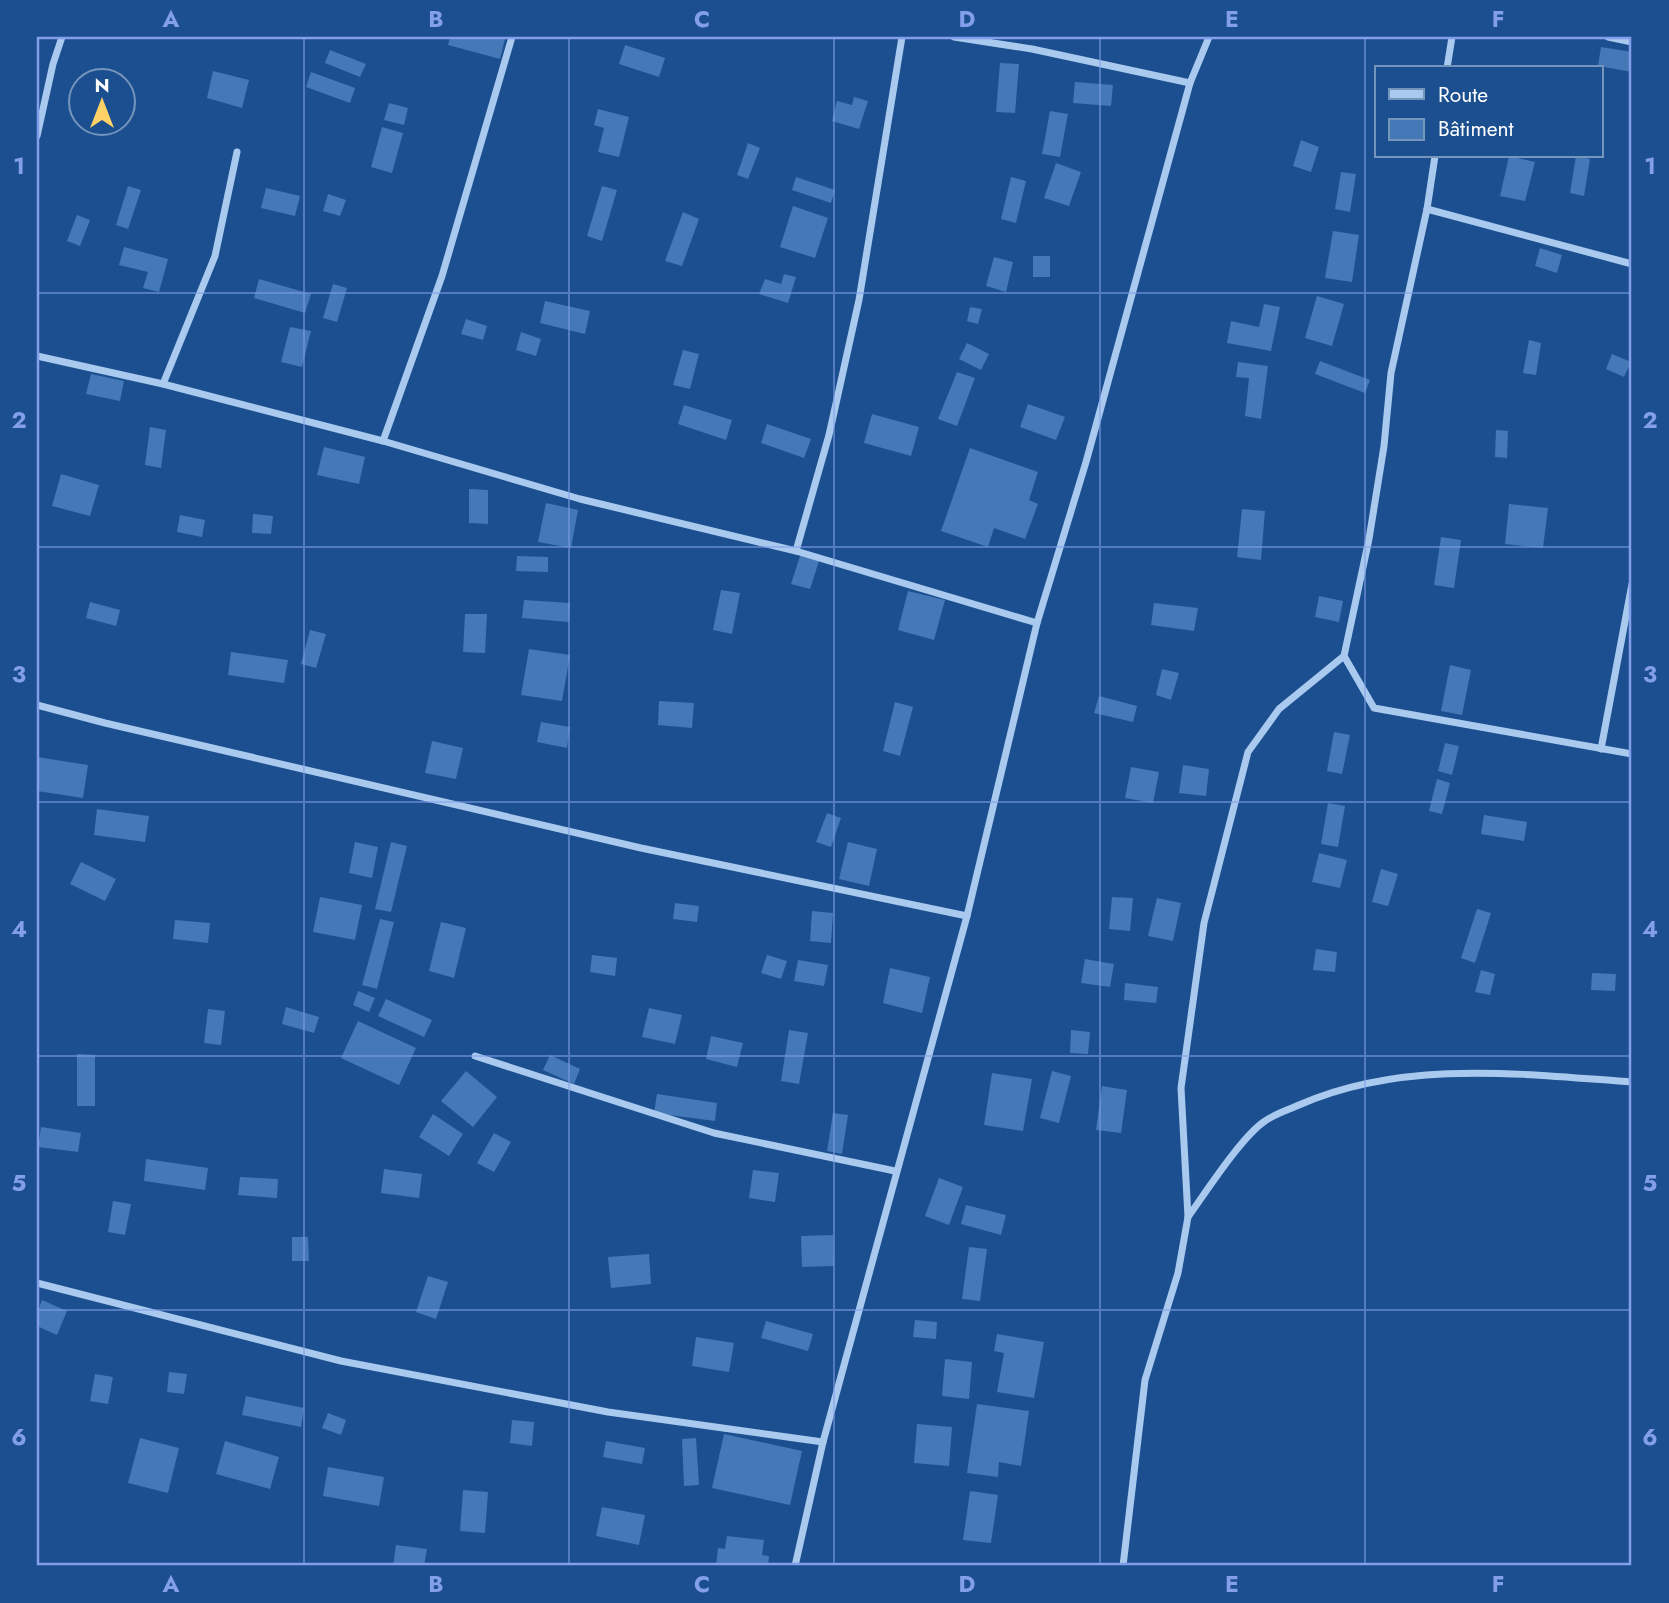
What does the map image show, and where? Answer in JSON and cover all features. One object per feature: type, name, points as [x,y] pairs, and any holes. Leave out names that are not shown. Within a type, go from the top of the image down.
[{"type":"street","points":[[37,136],[62,37]]},
{"type":"street","points":[[383,441],[442,276],[512,37]]},
{"type":"street","points":[[796,551],[829,435],[859,300],[902,37]]},
{"type":"street","points":[[954,37],[1032,49],[1190,83]]},
{"type":"street","points":[[795,1566],[823,1442],[895,1171],[967,916],[1037,623],[1086,462],[1190,83],[1209,37]]},
{"type":"street","points":[[1447,66],[1452,37]]},
{"type":"street","points":[[1608,37],[1628,39]]},
{"type":"street","points":[[163,384],[215,256],[237,152]]},
{"type":"street","points":[[1123,1566],[1145,1380],[1178,1273],[1188,1217],[1181,1088],[1204,923],[1248,752],[1279,709],[1344,656],[1373,512],[1391,373],[1427,209],[1435,158]]},
{"type":"street","points":[[1427,209],[1632,264]]},
{"type":"street","points":[[37,356],[163,384],[383,441],[580,499],[796,551],[1037,623]]},
{"type":"street","points":[[1601,749],[1632,585]]},
{"type":"street","points":[[1344,656],[1374,708],[1632,754]]},
{"type":"street","points":[[37,705],[118,727],[641,848],[967,916]]},
{"type":"street","points":[[475,1056],[714,1133],[895,1171]]},
{"type":"street","points":[[1188,1217],[1221,1170],[1264,1121],[1326,1093],[1408,1075],[1508,1073],[1632,1082]]},
{"type":"street","points":[[37,1283],[341,1361],[608,1412],[823,1442]]},
{"type":"building","points":[[450,37],[505,39],[500,59],[448,45]]},
{"type":"building","points":[[625,45],[665,58],[659,77],[619,64]]},
{"type":"building","points":[[1601,47],[1632,52],[1632,72],[1598,66]]},
{"type":"building","points":[[330,50],[366,64],[360,77],[325,63]]},
{"type":"building","points":[[1000,63],[1019,64],[1015,113],[996,112]]},
{"type":"building","points":[[213,71],[249,80],[242,108],[207,98]]},
{"type":"building","points":[[311,72],[355,88],[350,103],[306,87]]},
{"type":"building","points":[[1075,82],[1113,85],[1111,106],[1073,103]]},
{"type":"building","points":[[854,97],[868,101],[859,129],[832,121],[837,101],[852,105]]},
{"type":"building","points":[[389,103],[408,108],[404,125],[384,120]]},
{"type":"building","points":[[598,109],[629,117],[619,157],[598,152],[604,128],[594,125]]},
{"type":"building","points":[[1050,111],[1068,114],[1060,157],[1042,154]]},
{"type":"building","points":[[382,127],[403,133],[392,173],[371,167]]},
{"type":"building","points":[[1301,140],[1319,147],[1311,172],[1293,166]]},
{"type":"building","points":[[748,143],[760,148],[748,179],[737,175]]},
{"type":"building","points":[[1509,158],[1535,162],[1525,201],[1500,196]]},
{"type":"building","points":[[1576,158],[1590,159],[1584,196],[1570,193]]},
{"type":"building","points":[[1056,163],[1081,172],[1069,206],[1044,198]]},
{"type":"building","points":[[1341,172],[1356,174],[1350,212],[1335,209]]},
{"type":"building","points":[[796,177],[835,190],[831,203],[792,190]]},
{"type":"building","points":[[1011,177],[1026,181],[1016,223],[1001,219]]},
{"type":"building","points":[[128,186],[141,190],[128,229],[116,225]]},
{"type":"building","points":[[602,186],[617,190],[602,241],[587,236]]},
{"type":"building","points":[[266,188],[300,196],[295,216],[261,208]]},
{"type":"building","points":[[328,194],[346,200],[340,216],[323,211]]},
{"type":"building","points":[[793,206],[828,218],[815,258],[780,247]]},
{"type":"building","points":[[683,212],[699,219],[682,266],[665,261]]},
{"type":"building","points":[[77,215],[90,220],[80,246],[67,241]]},
{"type":"building","points":[[1333,231],[1359,235],[1352,282],[1325,278]]},
{"type":"building","points":[[124,247],[168,259],[159,292],[143,288],[148,272],[119,265]]},
{"type":"building","points":[[1540,248],[1562,255],[1557,273],[1535,266]]},
{"type":"building","points":[[1033,256],[1050,256],[1050,277],[1033,277]]},
{"type":"building","points":[[994,257],[1013,262],[1006,292],[986,286]]},
{"type":"building","points":[[784,274],[796,277],[788,303],[759,294],[765,279],[781,284]]},
{"type":"building","points":[[259,279],[311,294],[305,313],[254,298]]},
{"type":"building","points":[[333,284],[347,288],[337,322],[323,318]]},
{"type":"building","points":[[1317,296],[1344,304],[1332,346],[1305,338]]},
{"type":"building","points":[[545,301],[590,311],[585,334],[540,323]]},
{"type":"building","points":[[1264,304],[1280,307],[1271,351],[1227,343],[1231,321],[1259,327]]},
{"type":"building","points":[[970,307],[982,309],[978,324],[967,321]]},
{"type":"building","points":[[466,319],[487,326],[483,340],[461,334]]},
{"type":"building","points":[[290,327],[311,331],[302,367],[281,362]]},
{"type":"building","points":[[521,332],[541,339],[536,356],[516,350]]},
{"type":"building","points":[[1529,340],[1541,343],[1536,375],[1523,373]]},
{"type":"building","points":[[967,343],[989,354],[981,370],[959,359]]},
{"type":"building","points":[[683,350],[699,354],[690,389],[673,385]]},
{"type":"building","points":[[1612,354],[1631,362],[1624,377],[1606,369]]},
{"type":"building","points":[[1320,361],[1370,380],[1365,393],[1315,374]]},
{"type":"building","points":[[1238,362],[1268,366],[1261,419],[1245,416],[1249,378],[1236,377]]},
{"type":"building","points":[[957,372],[975,378],[957,426],[938,419]]},
{"type":"building","points":[[91,374],[124,381],[120,401],[86,394]]},
{"type":"building","points":[[1028,404],[1065,417],[1056,440],[1020,427]]},
{"type":"building","points":[[684,405],[732,420],[726,440],[678,424]]},
{"type":"building","points":[[872,414],[919,427],[911,456],[864,443]]},
{"type":"building","points":[[767,424],[811,439],[804,458],[761,443]]},
{"type":"building","points":[[150,427],[166,430],[161,468],[145,465]]},
{"type":"building","points":[[1496,430],[1508,431],[1507,458],[1495,457]]},
{"type":"building","points":[[324,447],[365,457],[359,484],[317,475]]},
{"type":"building","points":[[970,448],[1038,472],[1029,500],[1038,504],[1025,539],[994,528],[988,547],[941,531]]},
{"type":"building","points":[[61,474],[99,485],[90,516],[52,506]]},
{"type":"building","points":[[469,489],[488,490],[488,524],[469,523]]},
{"type":"building","points":[[546,503],[578,510],[571,548],[538,542]]},
{"type":"building","points":[[1509,504],[1548,508],[1543,548],[1505,544]]},
{"type":"building","points":[[1242,509],[1265,511],[1261,560],[1237,557]]},
{"type":"building","points":[[253,514],[273,516],[271,534],[252,533]]},
{"type":"building","points":[[180,515],[205,520],[202,537],[177,532]]},
{"type":"building","points":[[1441,537],[1461,540],[1454,588],[1434,585]]},
{"type":"building","points":[[801,553],[820,558],[810,589],[791,584]]},
{"type":"building","points":[[517,556],[548,557],[548,572],[516,571]]},
{"type":"building","points":[[721,590],[740,593],[732,634],[713,630]]},
{"type":"building","points":[[908,591],[945,600],[934,640],[898,630]]},
{"type":"building","points":[[1319,596],[1343,601],[1339,622],[1315,617]]},
{"type":"building","points":[[524,600],[570,603],[569,622],[522,618]]},
{"type":"building","points":[[90,602],[120,610],[116,626],[86,618]]},
{"type":"building","points":[[1154,603],[1198,608],[1194,631],[1151,625]]},
{"type":"building","points":[[465,614],[487,614],[485,653],[463,652]]},
{"type":"building","points":[[310,630],[326,634],[316,668],[301,664]]},
{"type":"building","points":[[529,649],[570,655],[562,701],[521,695]]},
{"type":"building","points":[[231,652],[288,660],[284,683],[228,675]]},
{"type":"building","points":[[1450,665],[1471,670],[1462,715],[1441,711]]},
{"type":"building","points":[[1162,669],[1179,673],[1171,700],[1156,695]]},
{"type":"building","points":[[1099,696],[1137,706],[1133,722],[1094,713]]},
{"type":"building","points":[[659,701],[694,703],[692,728],[658,725]]},
{"type":"building","points":[[895,702],[913,707],[900,756],[883,751]]},
{"type":"building","points":[[541,722],[570,727],[567,748],[537,742]]},
{"type":"building","points":[[1334,732],[1350,735],[1342,774],[1327,771]]},
{"type":"building","points":[[432,741],[463,748],[456,779],[425,773]]},
{"type":"building","points":[[1445,743],[1459,746],[1452,775],[1438,771]]},
{"type":"building","points":[[37,757],[88,765],[83,798],[37,791]]},
{"type":"building","points":[[1183,765],[1209,769],[1206,796],[1179,793]]},
{"type":"building","points":[[1131,767],[1159,772],[1153,803],[1125,798]]},
{"type":"building","points":[[1437,779],[1450,783],[1442,814],[1429,811]]},
{"type":"building","points":[[1328,803],[1345,806],[1338,847],[1321,844]]},
{"type":"building","points":[[97,809],[149,816],[145,842],[94,835]]},
{"type":"building","points":[[827,813],[841,818],[831,847],[816,842]]},
{"type":"building","points":[[1484,815],[1527,822],[1524,841],[1481,834]]},
{"type":"building","points":[[355,842],[378,847],[372,878],[349,873]]},
{"type":"building","points":[[391,842],[407,846],[391,912],[375,909]]},
{"type":"building","points":[[848,842],[877,849],[869,886],[839,879]]},
{"type":"building","points":[[1319,853],[1347,860],[1340,888],[1312,882]]},
{"type":"building","points":[[81,862],[116,879],[105,901],[70,884]]},
{"type":"building","points":[[1381,869],[1398,874],[1388,906],[1372,902]]},
{"type":"building","points":[[320,897],[362,905],[355,940],[313,932]]},
{"type":"building","points":[[1112,897],[1133,898],[1130,931],[1109,929]]},
{"type":"building","points":[[1157,898],[1181,903],[1173,941],[1148,936]]},
{"type":"building","points":[[675,903],[699,906],[697,922],[673,919]]},
{"type":"building","points":[[1477,909],[1491,913],[1475,963],[1461,958]]},
{"type":"building","points":[[812,911],[833,913],[831,943],[810,941]]},
{"type":"building","points":[[380,919],[394,922],[377,989],[362,985]]},
{"type":"building","points":[[175,920],[210,923],[208,943],[173,939]]},
{"type":"building","points":[[441,922],[466,928],[454,978],[429,971]]},
{"type":"building","points":[[1316,949],[1337,952],[1335,972],[1313,970]]},
{"type":"building","points":[[592,955],[617,958],[615,976],[590,972]]},
{"type":"building","points":[[767,955],[787,961],[781,979],[761,973]]},
{"type":"building","points":[[1085,959],[1114,964],[1110,987],[1081,983]]},
{"type":"building","points":[[798,960],[828,965],[824,986],[794,981]]},
{"type":"building","points":[[890,968],[930,977],[922,1013],[883,1003]]},
{"type":"building","points":[[1481,970],[1495,974],[1490,995],[1475,992]]},
{"type":"building","points":[[1592,973],[1616,974],[1615,991],[1591,990]]},
{"type":"building","points":[[1125,983],[1158,987],[1156,1003],[1124,1000]]},
{"type":"building","points":[[358,991],[375,998],[369,1012],[353,1005]]},
{"type":"building","points":[[386,999],[432,1020],[424,1037],[378,1016]]},
{"type":"building","points":[[286,1007],[319,1017],[314,1033],[282,1024]]},
{"type":"building","points":[[649,1008],[682,1015],[675,1044],[642,1037]]},
{"type":"building","points":[[208,1009],[225,1011],[221,1045],[204,1043]]},
{"type":"building","points":[[358,1021],[416,1048],[399,1085],[341,1058]]},
{"type":"building","points":[[789,1030],[808,1033],[799,1084],[781,1081]]},
{"type":"building","points":[[1071,1030],[1090,1032],[1088,1054],[1070,1053]]},
{"type":"building","points":[[711,1036],[743,1043],[737,1067],[706,1059]]},
{"type":"building","points":[[77,1054],[95,1055],[95,1106],[77,1106]]},
{"type":"building","points":[[550,1055],[580,1069],[574,1084],[543,1070]]},
{"type":"building","points":[[466,1071],[497,1097],[473,1127],[441,1101]]},
{"type":"building","points":[[1052,1071],[1071,1076],[1059,1123],[1040,1118]]},
{"type":"building","points":[[992,1073],[1032,1079],[1023,1131],[984,1125]]},
{"type":"building","points":[[1102,1086],[1127,1090],[1121,1133],[1096,1130]]},
{"type":"building","points":[[657,1094],[717,1103],[715,1121],[654,1113]]},
{"type":"building","points":[[833,1113],[848,1115],[842,1154],[827,1151]]},
{"type":"building","points":[[433,1114],[463,1134],[449,1156],[419,1137]]},
{"type":"building","points":[[41,1127],[81,1133],[78,1152],[38,1147]]},
{"type":"building","points":[[494,1133],[511,1142],[494,1172],[477,1163]]},
{"type":"building","points":[[146,1159],[208,1168],[205,1190],[144,1181]]},
{"type":"building","points":[[384,1169],[422,1174],[419,1198],[381,1193]]},
{"type":"building","points":[[753,1170],[779,1173],[775,1202],[749,1198]]},
{"type":"building","points":[[240,1177],[278,1179],[277,1198],[238,1195]]},
{"type":"building","points":[[939,1178],[963,1187],[949,1225],[925,1216]]},
{"type":"building","points":[[113,1201],[131,1204],[125,1235],[108,1232]]},
{"type":"building","points":[[966,1205],[1006,1215],[1001,1235],[961,1224]]},
{"type":"building","points":[[833,1235],[834,1266],[802,1267],[801,1236]]},
{"type":"building","points":[[292,1237],[308,1237],[309,1261],[292,1261]]},
{"type":"building","points":[[969,1247],[987,1249],[980,1301],[962,1299]]},
{"type":"building","points":[[649,1254],[651,1284],[611,1288],[608,1257]]},
{"type":"building","points":[[428,1276],[448,1282],[436,1319],[416,1312]]},
{"type":"building","points":[[42,1300],[67,1311],[57,1335],[37,1326],[37,1314]]},
{"type":"building","points":[[915,1320],[937,1322],[936,1339],[913,1337]]},
{"type":"building","points":[[766,1321],[813,1334],[808,1351],[761,1338]]},
{"type":"building","points":[[997,1334],[1044,1342],[1034,1398],[997,1392],[1004,1353],[994,1351]]},
{"type":"building","points":[[696,1337],[734,1343],[729,1372],[692,1366]]},
{"type":"building","points":[[945,1359],[972,1362],[969,1399],[942,1396]]},
{"type":"building","points":[[169,1372],[187,1374],[184,1394],[167,1392]]},
{"type":"building","points":[[95,1374],[113,1377],[108,1404],[90,1401]]},
{"type":"building","points":[[246,1396],[304,1408],[301,1427],[242,1415]]},
{"type":"building","points":[[977,1404],[1029,1411],[1021,1466],[999,1462],[998,1477],[967,1473]]},
{"type":"building","points":[[328,1413],[346,1420],[341,1435],[322,1428]]},
{"type":"building","points":[[512,1420],[534,1422],[532,1446],[510,1443]]},
{"type":"building","points":[[917,1424],[952,1427],[949,1466],[914,1463]]},
{"type":"building","points":[[724,1434],[802,1451],[790,1505],[712,1488]]},
{"type":"building","points":[[140,1438],[179,1448],[168,1493],[128,1483]]},
{"type":"building","points":[[696,1438],[699,1485],[684,1486],[682,1439]]},
{"type":"building","points":[[225,1441],[279,1457],[270,1489],[216,1474]]},
{"type":"building","points":[[606,1441],[645,1448],[642,1464],[603,1457]]},
{"type":"building","points":[[328,1467],[384,1477],[379,1506],[323,1496]]},
{"type":"building","points":[[463,1490],[488,1492],[485,1533],[460,1531]]},
{"type":"building","points":[[970,1491],[998,1495],[991,1543],[963,1540]]},
{"type":"building","points":[[602,1507],[645,1515],[639,1545],[596,1536]]},
{"type":"building","points":[[727,1536],[764,1540],[762,1555],[769,1556],[768,1566],[716,1566],[718,1548],[725,1549]]},
{"type":"building","points":[[396,1545],[427,1549],[424,1566],[393,1566]]}]
